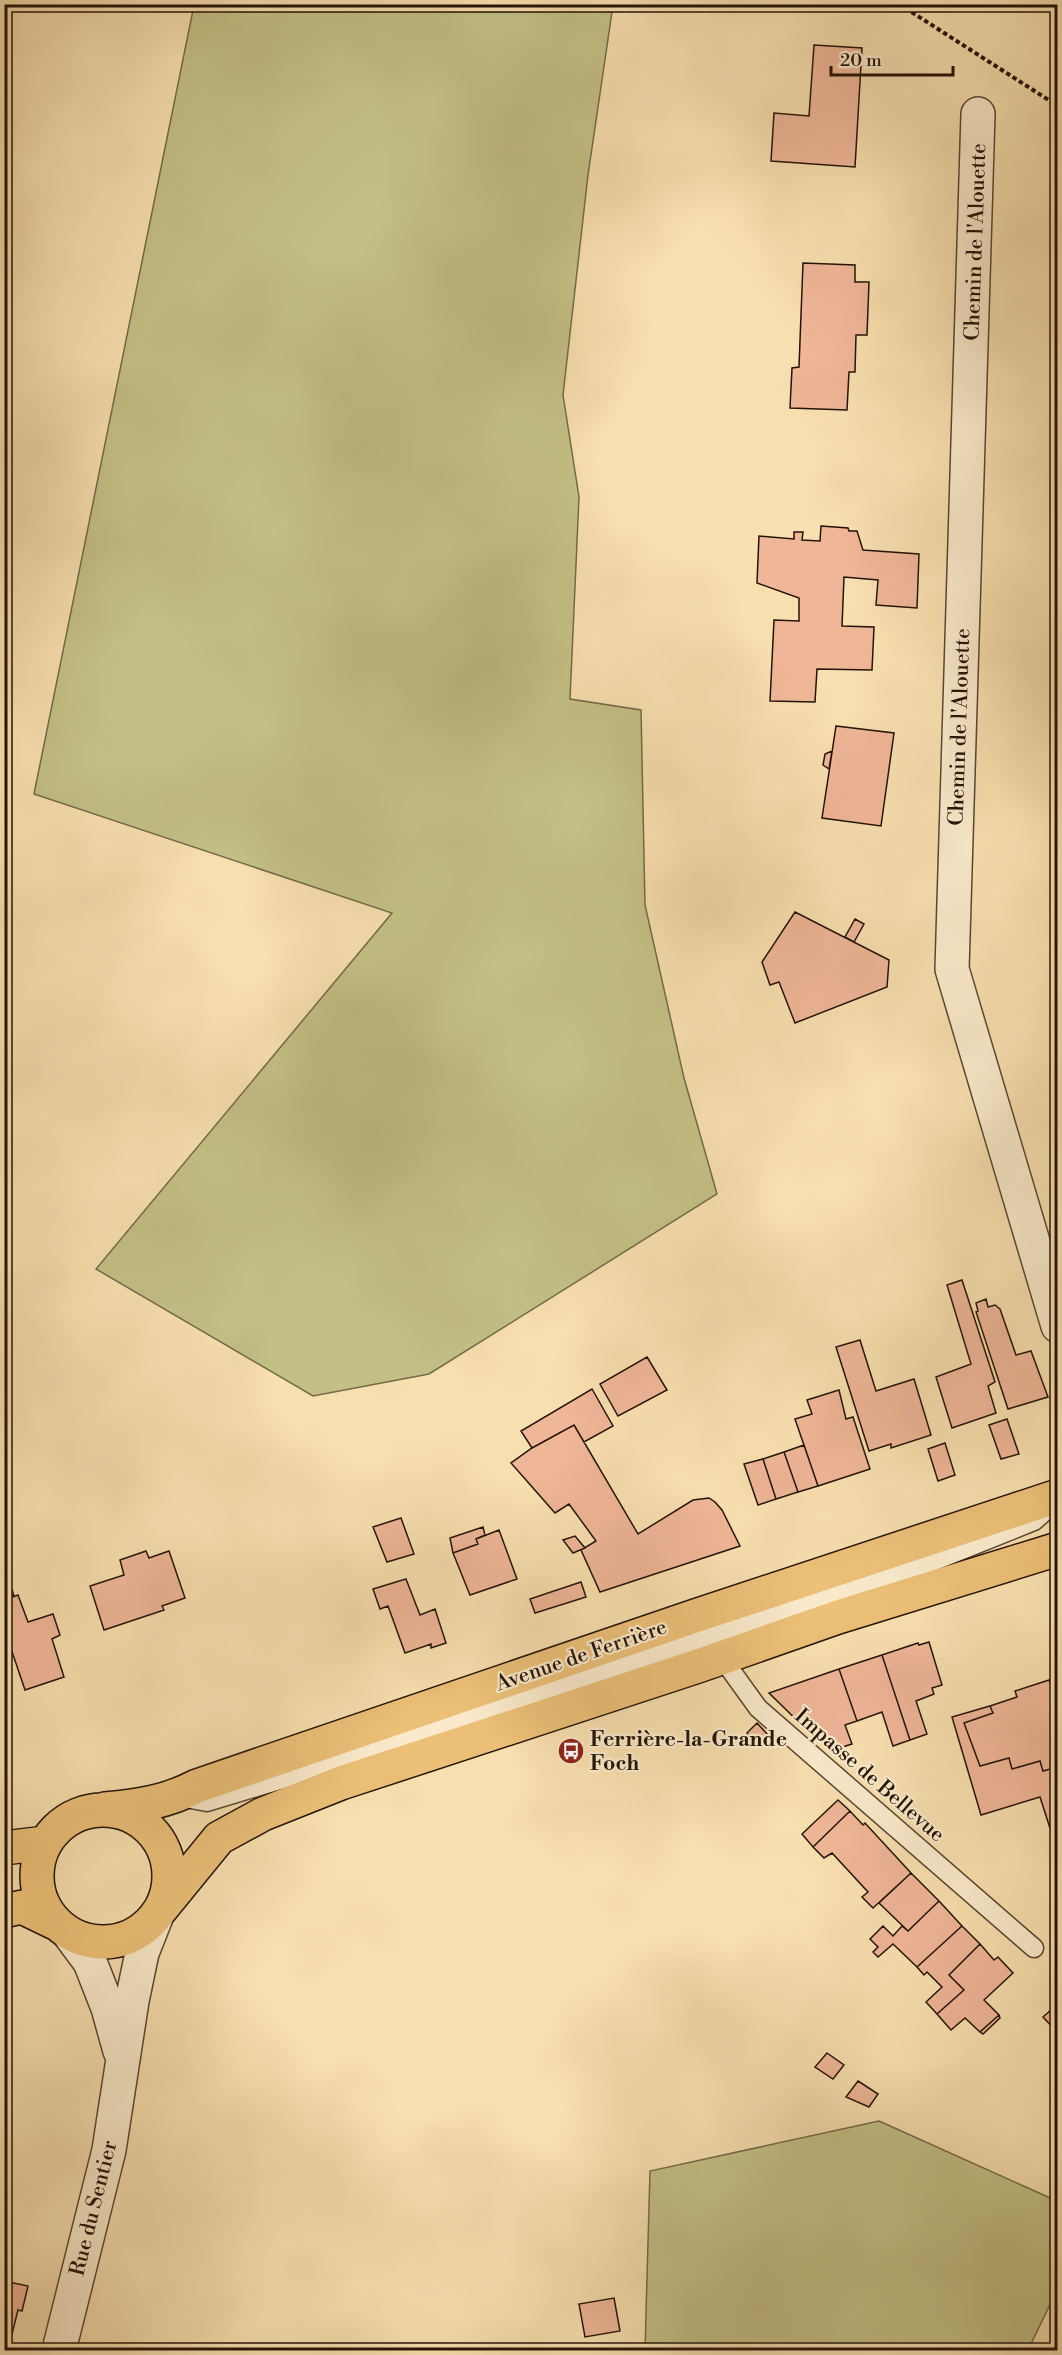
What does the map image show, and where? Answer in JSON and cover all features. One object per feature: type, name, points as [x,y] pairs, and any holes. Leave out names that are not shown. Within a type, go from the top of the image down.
[{"type":"main road","name":"Avenue de Ferrière","points":[[159,1912],[219,1839],[263,1814],[1058,1496]]},
{"type":"main road","name":"Avenue de Ferrière","points":[[105,1809],[144,1806],[177,1797],[196,1786],[715,1635],[894,1599],[1058,1549]]},
{"type":"main road","points":[[10,1906],[88,1941],[108,1943],[127,1939],[144,1929],[159,1912],[169,1888],[169,1865],[161,1844],[147,1826],[127,1814],[105,1809],[87,1811],[70,1818],[56,1829],[45,1843],[38,1864],[37,1885],[43,1906],[63,1929]]},
{"type":"main road","points":[[4,1848],[45,1843]]},
{"type":"street","name":"Chemin de l'Alouette","points":[[978,114],[952,969],[1058,1326]]},
{"type":"street","name":"Rue du Sentier","points":[[58,2350],[110,2150],[132,2001],[142,1953],[159,1912]]},
{"type":"street","name":"Rue du Sentier","points":[[63,1929],[90,1962],[108,2008],[123,2064]]},
{"type":"lane","points":[[715,1635],[937,1560],[1034,1521],[1058,1502]]},
{"type":"lane","name":"Impasse de Bellevue","points":[[715,1635],[759,1708],[1034,1948]]},
{"type":"path","points":[[899,4],[1058,106]]},
{"type":"shaded area","points":[[194,5],[616,5],[612,12],[588,175],[563,395],[579,497],[570,699],[641,710],[645,905],[684,1078],[717,1194],[429,1374],[313,1396],[96,1269],[392,913],[34,794]]},
{"type":"shaded area","points":[[879,2121],[1057,2201],[1057,2290],[1028,2350],[645,2350],[650,2171]]},
{"type":"building","points":[[814,45],[862,48],[855,167],[771,161],[774,113],[809,116]]},
{"type":"building","points":[[803,263],[855,265],[855,282],[869,282],[867,335],[856,335],[855,372],[849,372],[847,410],[790,408],[792,368],[799,367]]},
{"type":"building","points":[[821,526],[857,531],[863,550],[919,554],[917,608],[876,605],[878,580],[844,577],[842,626],[874,627],[872,670],[817,669],[815,702],[770,701],[774,620],[799,621],[799,598],[757,583],[759,536],[794,539],[794,532],[803,532],[802,540],[820,541]]},
{"type":"building","points":[[836,726],[894,733],[881,826],[822,818]]},
{"type":"building","points":[[832,751],[829,769],[823,765],[825,754]]},
{"type":"building","points":[[795,912],[889,960],[887,987],[795,1023],[779,982],[770,985],[762,962]]},
{"type":"building","points":[[855,919],[864,924],[854,942],[845,937]]},
{"type":"building","points":[[962,1280],[995,1382],[988,1386],[996,1413],[952,1428],[936,1377],[971,1364],[947,1285]]},
{"type":"building","points":[[986,1299],[988,1307],[995,1305],[1000,1309],[1016,1355],[1031,1351],[1048,1397],[1008,1409],[976,1312],[978,1311],[976,1303]]},
{"type":"building","points":[[860,1340],[876,1391],[914,1379],[931,1435],[891,1448],[891,1444],[869,1451],[836,1347]]},
{"type":"building","points":[[647,1357],[667,1390],[618,1416],[600,1384]]},
{"type":"building","points":[[592,1389],[613,1426],[584,1442],[574,1425],[532,1448],[521,1431]]},
{"type":"building","points":[[839,1390],[846,1419],[853,1417],[870,1469],[818,1486],[795,1419],[812,1414],[807,1400]]},
{"type":"building","points":[[1007,1419],[1019,1454],[1001,1459],[989,1425]]},
{"type":"building","points":[[574,1425],[638,1534],[693,1500],[709,1498],[722,1510],[740,1546],[600,1592],[581,1550],[596,1541],[569,1504],[555,1513],[511,1463],[532,1448]]},
{"type":"building","points":[[945,1443],[955,1475],[938,1481],[928,1449]]},
{"type":"building","points":[[804,1445],[818,1486],[798,1492],[784,1452]]},
{"type":"building","points":[[784,1452],[798,1492],[776,1499],[763,1459]]},
{"type":"building","points":[[763,1459],[776,1499],[758,1505],[744,1464]]},
{"type":"building","points":[[401,1518],[414,1554],[387,1562],[373,1527]]},
{"type":"building","points":[[483,1527],[485,1535],[476,1539],[478,1544],[453,1553],[450,1538]]},
{"type":"building","points":[[499,1530],[517,1579],[470,1595],[453,1553],[478,1544],[476,1539]]},
{"type":"building","points":[[575,1536],[585,1548],[573,1553],[563,1540]]},
{"type":"building","points":[[146,1551],[149,1558],[169,1551],[185,1598],[162,1606],[164,1610],[104,1630],[90,1586],[124,1575],[120,1560]]},
{"type":"building","points":[[4,1564],[14,1596],[4,1600]]},
{"type":"building","points":[[406,1579],[420,1615],[435,1609],[446,1643],[431,1648],[431,1644],[405,1653],[388,1606],[380,1609],[373,1589]]},
{"type":"building","points":[[581,1582],[586,1597],[535,1613],[530,1599]]},
{"type":"building","points":[[18,1595],[28,1622],[53,1614],[60,1635],[52,1639],[64,1677],[25,1690],[4,1628],[4,1600]]},
{"type":"building","points":[[929,1642],[942,1685],[932,1688],[934,1694],[916,1701],[927,1734],[910,1740],[882,1655],[918,1643],[919,1645]]},
{"type":"building","points":[[882,1655],[910,1740],[893,1746],[882,1712],[857,1721],[839,1669]]},
{"type":"building","points":[[839,1669],[857,1721],[845,1725],[852,1744],[830,1751],[824,1732],[813,1736],[769,1693]]},
{"type":"building","points":[[1049,1680],[1058,1705],[1058,1767],[1043,1771],[1040,1761],[1012,1769],[1009,1758],[980,1766],[964,1723],[993,1713],[990,1706],[1017,1697],[1015,1691]]},
{"type":"building","points":[[990,1706],[993,1713],[964,1723],[980,1766],[1009,1758],[1012,1769],[1040,1761],[1043,1771],[1058,1767],[1058,1853],[1040,1797],[981,1815],[952,1717]]},
{"type":"building","points":[[757,1723],[770,1737],[760,1747],[747,1733]]},
{"type":"building","points":[[838,1800],[850,1811],[813,1847],[802,1834]]},
{"type":"building","points":[[850,1811],[863,1825],[865,1823],[911,1873],[873,1908],[862,1897],[868,1892],[832,1853],[824,1858],[813,1847]]},
{"type":"building","points":[[911,1873],[939,1901],[908,1931],[879,1903]]},
{"type":"building","points":[[939,1901],[962,1926],[917,1967],[893,1944],[878,1957],[873,1952],[878,1947],[870,1939],[883,1926],[893,1936],[902,1926],[908,1931]]},
{"type":"building","points":[[962,1926],[980,1944],[949,1975],[964,1990],[937,2014],[926,2002],[942,1987],[927,1972],[924,1975],[917,1967]]},
{"type":"building","points":[[980,1944],[994,1960],[998,1957],[1013,1973],[984,2000],[999,2015],[980,2032],[965,2018],[951,2030],[937,2014],[964,1990],[949,1975]]},
{"type":"building","points":[[1058,2004],[1058,2033],[1043,2017]]},
{"type":"building","points":[[999,2015],[1000,2018],[983,2034],[980,2032]]},
{"type":"building","points":[[827,2053],[844,2065],[833,2079],[815,2067]]},
{"type":"building","points":[[858,2081],[878,2094],[869,2107],[846,2097]]},
{"type":"building","points":[[4,2281],[28,2286],[22,2311],[18,2310],[8,2350],[4,2350]]},
{"type":"building","points":[[614,2298],[620,2331],[585,2337],[579,2304]]},
{"type":"place","name":"Ferrière-la-Grande Foch","points":[[571,1751]]}]
